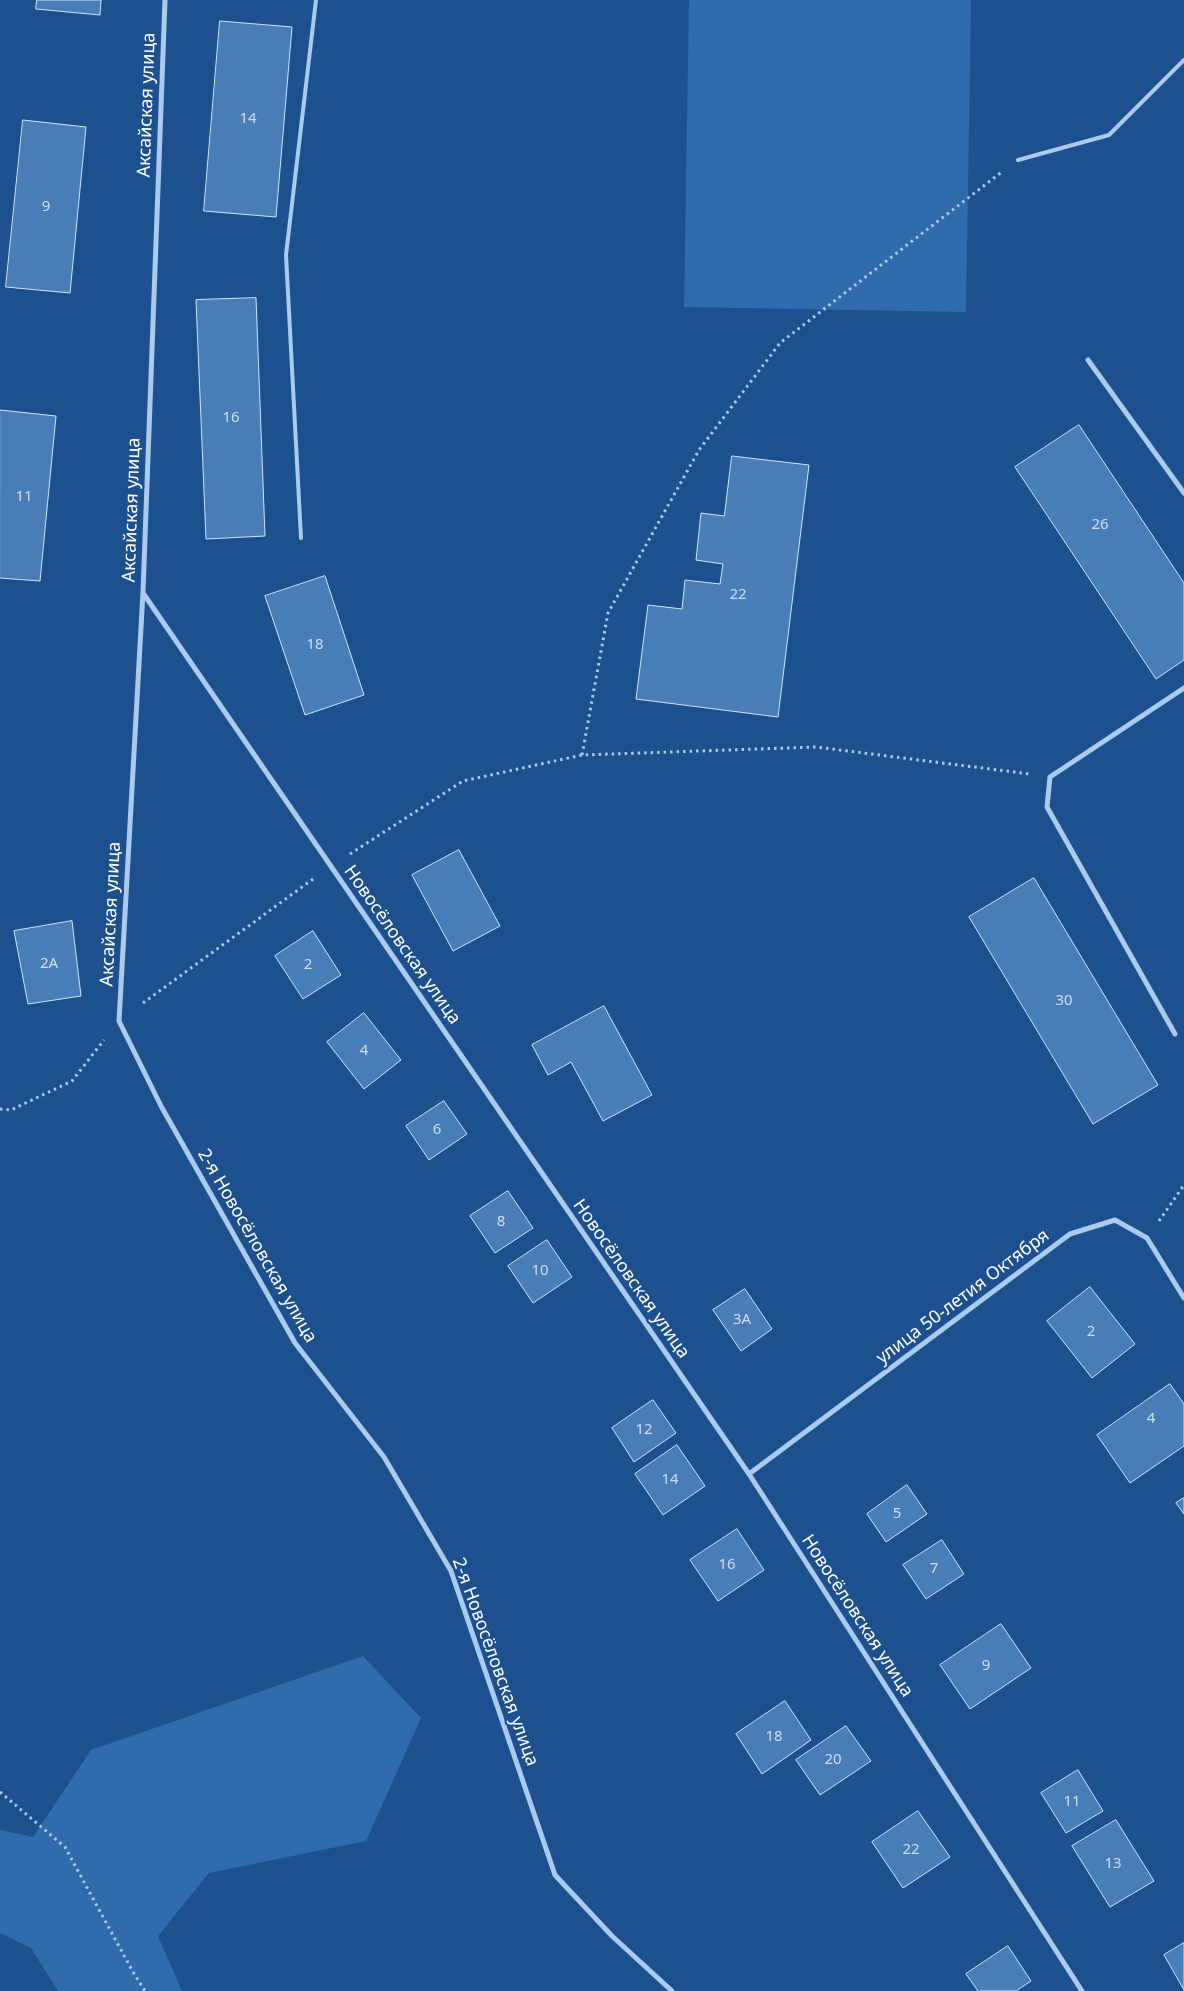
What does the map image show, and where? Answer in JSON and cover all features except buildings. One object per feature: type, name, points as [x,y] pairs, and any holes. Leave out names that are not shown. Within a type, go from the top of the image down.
[{"type":"street","name":"Аксайская улица","points":[[119,1021],[143,592],[165,0]]},
{"type":"street","points":[[1088,360],[1184,493]]},
{"type":"street","name":"Новосёловская улица","points":[[143,592],[749,1474],[1082,1991]]},
{"type":"street","points":[[1175,1034],[1047,807],[1050,777],[1184,688]]},
{"type":"street","name":"2-я Новосёловская улица","points":[[119,1021],[161,1106],[295,1343],[384,1456],[451,1571],[555,1875],[612,1936],[672,1991]]},
{"type":"street","name":"улица 50-летия Октября","points":[[749,1474],[1070,1234],[1115,1220],[1147,1238],[1184,1298]]},
{"type":"lane","points":[[301,538],[286,255],[316,0]]},
{"type":"lane","points":[[1018,160],[1109,135],[1184,60]]},
{"type":"path","points":[[582,756],[608,613],[699,450],[780,343],[1018,160]]},
{"type":"path","points":[[0,1108],[11,1110],[72,1081],[119,1021],[331,866],[464,781],[582,756],[816,747],[1050,777]]},
{"type":"path","points":[[1147,1238],[1184,1185]]},
{"type":"path","points":[[0,1792],[65,1847],[145,1991]]},
{"type":"shaded area","points":[[689,0],[971,0],[966,312],[684,307]]},
{"type":"shaded area","points":[[363,1656],[421,1718],[366,1841],[209,1873],[158,1936],[182,1991],[58,1991],[31,1948],[0,1933],[0,1830],[33,1837],[91,1750]]}]
